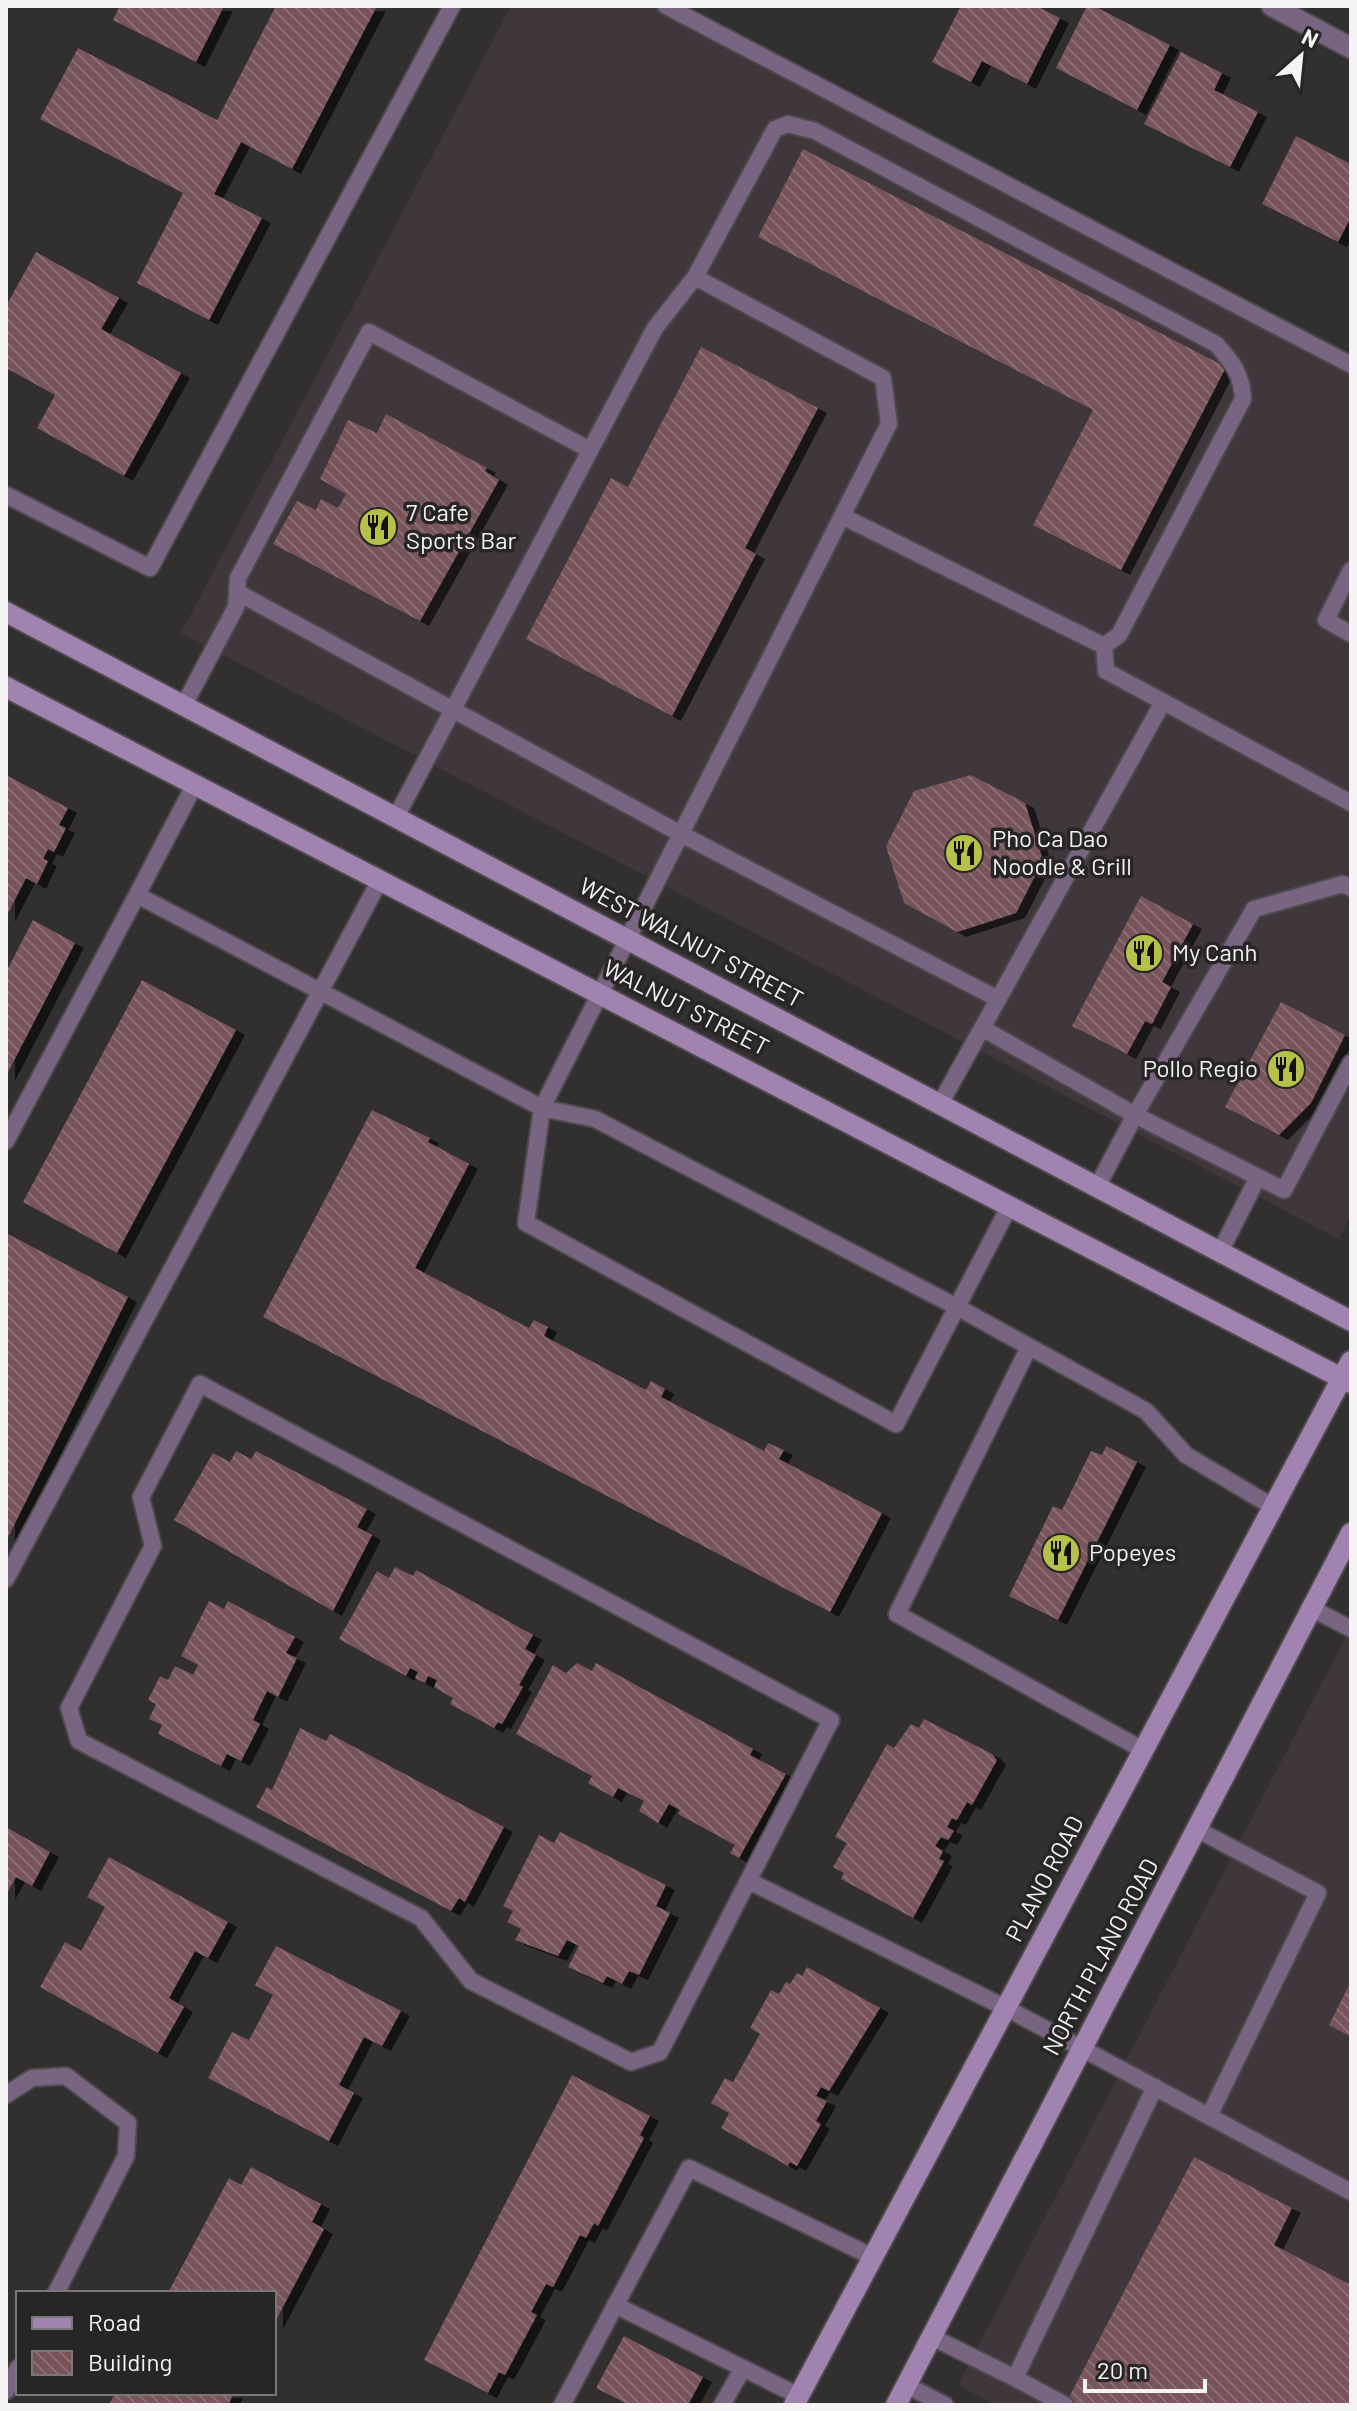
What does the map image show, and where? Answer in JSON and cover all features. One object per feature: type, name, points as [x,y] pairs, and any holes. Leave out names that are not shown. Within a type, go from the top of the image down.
[{"type":"main road","name":"WEST WALNUT STREET","points":[[6,612],[1351,1321]]},
{"type":"main road","name":"WALNUT STREET","points":[[6,687],[1010,1205],[1348,1374]]},
{"type":"main road","name":"PLANO ROAD","points":[[797,2400],[1273,1507],[1348,1374]]},
{"type":"main road","name":"NORTH PLANO ROAD","points":[[896,2405],[1351,1533]]},
{"type":"street","points":[[1272,6],[1351,48]]},
{"type":"lane","points":[[6,495],[150,568],[452,6]]},
{"type":"lane","points":[[666,6],[1351,365]]},
{"type":"lane","points":[[396,817],[655,328],[695,277],[775,129],[788,124],[815,131],[1216,344],[1236,366],[1243,399],[1119,635],[1104,646]]},
{"type":"lane","points":[[695,277],[883,378],[889,424],[542,1108],[526,1223],[896,1424],[1010,1205]]},
{"type":"lane","points":[[184,705],[236,607],[238,578],[369,332],[590,450]]},
{"type":"lane","points":[[842,516],[1104,646]]},
{"type":"lane","points":[[1351,570],[1326,620],[1351,634]]},
{"type":"lane","points":[[237,592],[681,834],[998,999]]},
{"type":"lane","points":[[1104,646],[1106,671],[1351,803]]},
{"type":"lane","points":[[940,1104],[1163,702]]},
{"type":"lane","points":[[6,1141],[195,784]]},
{"type":"lane","points":[[6,1579],[380,880]]},
{"type":"lane","points":[[1097,1187],[1254,909],[1343,884],[1351,888]]},
{"type":"lane","points":[[137,895],[542,1108],[595,1119],[957,1307],[1146,1411],[1186,1455],[1273,1507]]},
{"type":"lane","points":[[982,1028],[1135,1115],[1284,1190],[1351,1063]]},
{"type":"lane","points":[[1220,1252],[1258,1177]]},
{"type":"lane","points":[[1029,1347],[897,1614],[1143,1750]]},
{"type":"lane","points":[[200,1384],[831,1720],[749,1881],[660,2052],[631,2062],[471,1981],[421,1918],[79,1741],[69,1708],[153,1546],[141,1497],[200,1384]]},
{"type":"lane","points":[[1311,1608],[1351,1629]]},
{"type":"lane","points":[[1196,1829],[1318,1893],[1209,2116]]},
{"type":"lane","points":[[749,1881],[1006,2008],[1351,2192]]},
{"type":"lane","points":[[6,2095],[32,2078],[66,2076],[128,2123],[126,2156],[57,2291]]},
{"type":"lane","points":[[1015,2378],[1155,2087]]},
{"type":"lane","points":[[563,2405],[689,2168],[873,2257]]},
{"type":"lane","points":[[615,2305],[743,2368],[797,2400]]},
{"type":"lane","points":[[932,2337],[1065,2405]]},
{"type":"lane","points":[[722,2405],[743,2368]]},
{"type":"lane","points":[[6,2391],[16,2372]]},
{"type":"lane","points":[[906,2385],[945,2405]]},
{"type":"shaded area","points":[[511,6],[677,6],[1351,353],[1351,1214],[1339,1239],[181,633]]},
{"type":"shaded area","points":[[1351,1627],[1351,2405],[996,2405],[958,2385]]},
{"type":"building","points":[[120,6],[224,6],[196,62],[113,20]]},
{"type":"building","points":[[276,6],[377,6],[292,169],[241,142],[214,194],[262,218],[209,320],[137,283],[183,193],[40,119],[78,48],[217,120]]},
{"type":"building","points":[[961,6],[1036,6],[1060,18],[1027,84],[982,61],[971,82],[932,62]]},
{"type":"building","points":[[1087,6],[1094,6],[1170,45],[1137,110],[1056,68]]},
{"type":"building","points":[[1181,52],[1222,73],[1214,90],[1258,112],[1230,167],[1144,124]]},
{"type":"building","points":[[1296,136],[1351,164],[1351,217],[1338,242],[1262,204]]},
{"type":"building","points":[[803,149],[1226,367],[1121,570],[1033,525],[1093,410],[758,237]]},
{"type":"building","points":[[36,252],[119,298],[101,329],[181,373],[124,476],[37,428],[55,395],[6,368],[6,306]]},
{"type":"building","points":[[701,347],[818,408],[745,548],[756,554],[672,716],[526,639],[611,478],[628,487]]},
{"type":"building","name":"7 Cafe Sports Bar","points":[[386,414],[487,468],[485,471],[499,480],[420,621],[273,544],[297,501],[316,510],[321,499],[338,508],[346,494],[320,479],[348,420],[377,433]]},
{"type":"building","points":[[6,775],[68,808],[59,825],[66,828],[54,852],[48,849],[43,859],[48,861],[37,884],[26,878],[6,917]]},
{"type":"building","name":"Pho Ca Dao Noodle & Grill","points":[[971,775],[1025,803],[1043,860],[1016,913],[957,932],[904,903],[886,846],[914,791]]},
{"type":"building","name":"My Canh","points":[[1141,896],[1193,924],[1162,982],[1171,987],[1152,1024],[1145,1021],[1127,1054],[1072,1026]]},
{"type":"building","points":[[33,920],[75,943],[6,1076],[6,972]]},
{"type":"building","points":[[142,980],[236,1030],[117,1253],[23,1202]]},
{"type":"building","name":"Pollo Regio","points":[[1281,1002],[1345,1035],[1311,1103],[1279,1135],[1225,1107]]},
{"type":"building","points":[[372,1110],[430,1138],[428,1142],[469,1164],[415,1268],[529,1328],[534,1320],[548,1327],[544,1336],[646,1390],[651,1381],[665,1389],[661,1397],[764,1451],[768,1443],[784,1450],[779,1459],[882,1513],[830,1612],[263,1317]]},
{"type":"building","points":[[6,1233],[128,1297],[6,1541]]},
{"type":"building","name":"Popeyes","points":[[1106,1446],[1137,1462],[1058,1620],[1009,1596],[1053,1506],[1062,1510],[1091,1451],[1102,1455]]},
{"type":"building","points":[[236,1451],[251,1459],[256,1451],[367,1509],[357,1527],[372,1535],[333,1611],[174,1520],[213,1453],[230,1462]]},
{"type":"building","points":[[395,1567],[413,1576],[416,1570],[533,1635],[525,1649],[536,1655],[519,1685],[523,1687],[502,1724],[498,1722],[494,1728],[450,1704],[453,1698],[434,1687],[437,1680],[428,1676],[425,1683],[415,1678],[418,1672],[410,1668],[406,1676],[339,1639],[377,1571],[389,1578]]},
{"type":"building","points":[[209,1601],[224,1609],[228,1601],[295,1637],[286,1653],[297,1658],[278,1697],[267,1691],[253,1720],[260,1724],[241,1761],[227,1754],[221,1766],[158,1734],[162,1725],[149,1719],[156,1704],[148,1700],[160,1676],[168,1680],[175,1666],[193,1675],[198,1665],[181,1656]]},
{"type":"building","points":[[577,1663],[592,1671],[596,1663],[753,1749],[750,1755],[786,1774],[739,1858],[730,1853],[735,1845],[678,1814],[680,1810],[669,1804],[658,1823],[639,1811],[644,1801],[618,1788],[613,1797],[588,1783],[592,1776],[516,1734],[553,1665],[566,1673]]},
{"type":"building","points":[[924,1719],[992,1754],[997,1760],[972,1805],[967,1802],[957,1820],[952,1818],[947,1827],[954,1831],[948,1840],[941,1837],[935,1846],[943,1851],[939,1859],[944,1861],[913,1918],[841,1879],[844,1873],[833,1867],[847,1843],[835,1837],[887,1744],[894,1748],[911,1724],[919,1728]]},
{"type":"building","points":[[300,1728],[326,1741],[330,1734],[504,1827],[465,1902],[459,1898],[451,1911],[256,1807],[267,1787],[272,1790]]},
{"type":"building","points":[[6,1827],[50,1852],[32,1886],[16,1877],[6,1895]]},
{"type":"building","points":[[560,1832],[666,1885],[656,1906],[670,1913],[639,1975],[629,1971],[622,1984],[607,1976],[603,1983],[568,1967],[579,1946],[567,1940],[558,1956],[515,1940],[521,1929],[507,1922],[513,1911],[503,1906],[539,1835],[554,1843]]},
{"type":"building","points":[[109,1857],[228,1922],[208,1958],[195,1951],[169,1998],[184,2007],[158,2053],[40,1987],[65,1942],[81,1951],[105,1907],[87,1897]]},
{"type":"building","points":[[276,1946],[401,2011],[382,2046],[364,2037],[339,2085],[354,2093],[329,2141],[208,2078],[232,2032],[249,2040],[273,1995],[255,1985]]},
{"type":"building","points":[[807,1967],[880,2008],[829,2091],[821,2087],[816,2096],[827,2101],[816,2121],[821,2124],[797,2166],[790,2162],[788,2166],[721,2128],[729,2113],[711,2103],[725,2078],[733,2082],[760,2034],[750,2028],[771,1990],[779,1994],[786,1982],[790,1984],[797,1973],[802,1976]]},
{"type":"building","points":[[1351,1981],[1351,2037],[1329,2025]]},
{"type":"building","points":[[572,2075],[650,2116],[640,2135],[644,2138],[598,2226],[594,2223],[586,2238],[580,2235],[553,2287],[546,2284],[531,2312],[537,2315],[505,2375],[499,2372],[488,2393],[424,2360]]},
{"type":"building","points":[[1194,2157],[1292,2208],[1274,2245],[1351,2285],[1351,2405],[1065,2405]]},
{"type":"building","points":[[251,2167],[321,2204],[312,2222],[324,2229],[276,2320],[276,2291],[169,2291],[229,2178],[241,2185]]},
{"type":"building","points":[[624,2336],[703,2377],[688,2405],[629,2405],[596,2388]]},
{"type":"building","points":[[114,2395],[233,2395],[228,2405],[109,2405]]},
{"type":"place","name":"7 Cafe Sports Bar","points":[[378,527]]},
{"type":"place","name":"Pho Ca Dao Noodle & Grill","points":[[964,853]]},
{"type":"place","name":"My Canh","points":[[1144,953]]},
{"type":"place","name":"Pollo Regio","points":[[1286,1069]]},
{"type":"place","name":"Popeyes","points":[[1061,1553]]}]
